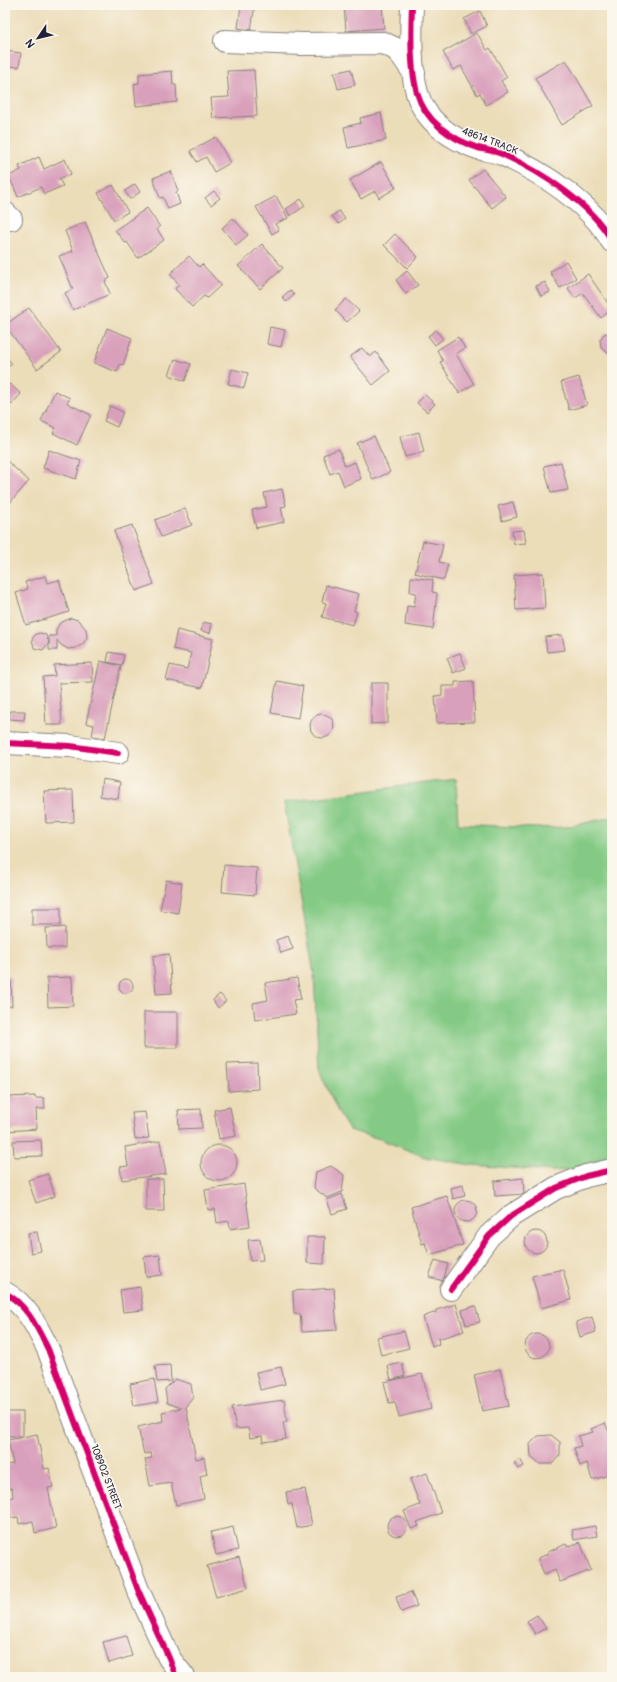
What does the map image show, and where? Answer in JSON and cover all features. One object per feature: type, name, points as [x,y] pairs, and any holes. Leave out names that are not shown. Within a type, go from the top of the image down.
[{"type":"street","name":"48614 TRACK","points":[[412,5],[411,27],[414,73],[420,99],[425,109],[439,126],[462,142],[503,154],[556,185],[590,212],[606,231],[612,241]]},
{"type":"street","points":[[225,41],[303,44],[383,43],[396,49],[414,73]]},
{"type":"street","points":[[5,743],[70,746],[118,753]]},
{"type":"street","points":[[451,1289],[489,1236],[512,1216],[556,1188],[586,1176],[612,1170]]},
{"type":"street","name":"108902 STREET","points":[[5,1293],[14,1298],[33,1320],[48,1349],[138,1590],[173,1667],[184,1677]]},
{"type":"green space","points":[[456,779],[458,824],[536,828],[566,827],[612,817],[612,1162],[579,1170],[554,1171],[471,1165],[425,1157],[380,1139],[349,1130],[339,1114],[319,1070],[314,974],[284,802]]},
{"type":"building","points":[[241,5],[255,5],[251,30],[238,28]]},
{"type":"building","points":[[344,5],[382,5],[384,28],[346,31]]},
{"type":"building","points":[[480,11],[487,26],[471,34],[464,19]]},
{"type":"building","points":[[477,33],[487,50],[490,48],[507,77],[501,81],[508,92],[486,105],[480,93],[477,95],[461,66],[453,70],[443,52]]},
{"type":"building","points":[[5,51],[21,53],[19,67],[5,66]]},
{"type":"building","points":[[566,60],[593,106],[562,125],[535,78]]},
{"type":"building","points":[[351,69],[355,85],[338,89],[334,73]]},
{"type":"building","points":[[254,70],[257,116],[213,118],[211,98],[229,97],[227,71]]},
{"type":"building","points":[[172,71],[173,85],[176,85],[177,102],[136,106],[134,84],[139,83],[139,74]]},
{"type":"building","points":[[381,113],[386,140],[348,148],[344,127],[361,123],[360,118]]},
{"type":"building","points":[[216,137],[230,163],[214,172],[206,157],[197,162],[190,151]]},
{"type":"building","points":[[39,157],[44,169],[65,159],[71,174],[59,179],[63,186],[44,194],[41,187],[18,197],[9,176],[21,170],[19,166]]},
{"type":"building","points":[[381,162],[396,188],[379,198],[375,191],[361,199],[350,180]]},
{"type":"building","points":[[483,169],[506,197],[492,208],[469,180]]},
{"type":"building","points":[[171,171],[178,191],[176,192],[180,204],[168,209],[163,197],[160,198],[153,178]]},
{"type":"building","points":[[135,184],[140,192],[130,199],[125,191]]},
{"type":"building","points":[[113,185],[128,212],[114,220],[98,193]]},
{"type":"building","points":[[214,191],[220,198],[211,205],[205,198]]},
{"type":"building","points":[[276,196],[288,218],[275,224],[279,230],[272,234],[256,207]]},
{"type":"building","points":[[301,199],[305,206],[290,216],[286,209]]},
{"type":"building","points":[[147,208],[160,227],[157,229],[164,240],[138,258],[127,242],[125,243],[115,230]]},
{"type":"building","points":[[339,211],[345,219],[339,224],[332,216]]},
{"type":"building","points":[[233,218],[248,235],[236,245],[222,228]]},
{"type":"building","points":[[85,222],[110,278],[105,281],[110,294],[73,310],[65,293],[73,289],[59,256],[73,251],[65,231]]},
{"type":"building","points":[[395,234],[418,257],[407,268],[384,245]]},
{"type":"building","points":[[262,244],[283,268],[260,289],[238,266]]},
{"type":"building","points":[[189,256],[199,267],[202,264],[221,285],[207,298],[204,296],[192,307],[175,289],[179,284],[170,274]]},
{"type":"building","points":[[566,261],[576,278],[560,288],[550,272]]},
{"type":"building","points":[[407,271],[418,285],[406,294],[396,280]]},
{"type":"building","points":[[588,274],[612,309],[601,318],[583,293],[575,298],[568,288]]},
{"type":"building","points":[[545,282],[550,292],[541,296],[536,286]]},
{"type":"building","points":[[290,290],[294,295],[286,302],[282,297]]},
{"type":"building","points":[[346,299],[359,311],[347,322],[335,310]]},
{"type":"building","points":[[29,308],[61,352],[37,369],[5,325]]},
{"type":"building","points":[[5,309],[10,317],[5,320]]},
{"type":"building","points":[[270,327],[285,330],[281,347],[267,344]]},
{"type":"building","points":[[107,328],[132,338],[123,365],[120,364],[117,372],[94,363]]},
{"type":"building","points":[[436,330],[443,339],[435,345],[428,336]]},
{"type":"building","points":[[612,332],[612,352],[608,353],[601,348],[600,340],[604,334]]},
{"type":"building","points":[[458,337],[465,348],[456,354],[474,384],[459,393],[440,362],[443,361],[437,350]]},
{"type":"building","points":[[362,348],[370,357],[376,352],[390,371],[373,385],[350,357]]},
{"type":"building","points":[[5,355],[12,364],[5,368]]},
{"type":"building","points":[[175,359],[191,364],[185,381],[169,375]]},
{"type":"building","points":[[232,369],[248,373],[244,388],[228,384]]},
{"type":"building","points":[[579,377],[587,405],[569,410],[561,382]]},
{"type":"building","points":[[10,384],[21,394],[11,405],[5,400],[5,389]]},
{"type":"building","points":[[55,391],[70,398],[67,403],[91,415],[77,445],[53,433],[56,428],[41,421]]},
{"type":"building","points":[[425,395],[435,404],[427,412],[417,403]]},
{"type":"building","points":[[110,406],[123,412],[117,427],[104,421]]},
{"type":"building","points":[[419,432],[424,452],[405,457],[400,437]]},
{"type":"building","points":[[374,436],[390,472],[373,480],[357,443]]},
{"type":"building","points":[[339,449],[345,466],[355,462],[361,479],[344,486],[338,471],[330,474],[323,455]]},
{"type":"building","points":[[49,450],[81,461],[76,479],[43,468]]},
{"type":"building","points":[[6,460],[29,481],[7,506],[5,504]]},
{"type":"building","points":[[561,462],[568,490],[551,493],[544,466]]},
{"type":"building","points":[[282,489],[286,506],[281,507],[284,522],[256,528],[252,510],[267,507],[264,493]]},
{"type":"building","points":[[513,502],[517,517],[502,521],[498,506]]},
{"type":"building","points":[[185,508],[192,525],[161,537],[155,520]]},
{"type":"building","points":[[132,525],[154,584],[136,591],[114,531]]},
{"type":"building","points":[[524,530],[526,543],[514,544],[512,531]]},
{"type":"building","points":[[423,541],[443,545],[439,562],[448,564],[444,580],[415,573]]},
{"type":"building","points":[[543,573],[545,608],[516,610],[514,575]]},
{"type":"building","points":[[45,576],[47,583],[59,580],[69,612],[26,625],[16,593],[28,589],[25,582]]},
{"type":"building","points":[[411,577],[433,580],[432,592],[437,593],[433,629],[405,625],[407,606],[414,607],[416,593],[410,592]]},
{"type":"building","points":[[326,585],[359,594],[354,611],[357,612],[353,625],[322,617],[326,603],[322,602]]},
{"type":"building","points":[[71,618],[78,620],[86,629],[87,637],[83,644],[76,648],[68,649],[61,645],[57,640],[57,650],[49,650],[49,636],[56,636],[56,630],[60,623]]},
{"type":"building","points":[[203,622],[212,624],[210,633],[201,631]]},
{"type":"building","points":[[177,630],[213,639],[202,688],[166,680],[170,665],[187,669],[191,653],[173,649]]},
{"type":"building","points":[[40,633],[46,635],[49,643],[43,650],[34,648],[32,639],[36,634]]},
{"type":"building","points":[[562,635],[565,650],[547,652],[545,637]]},
{"type":"building","points":[[109,652],[124,655],[122,665],[107,662]]},
{"type":"building","points":[[460,653],[466,668],[453,673],[447,658]]},
{"type":"building","points":[[100,661],[121,666],[105,738],[92,736],[94,725],[86,723]]},
{"type":"building","points":[[92,663],[93,682],[59,683],[62,725],[46,725],[43,677],[55,676],[54,665]]},
{"type":"building","points":[[277,681],[303,686],[298,718],[271,713]]},
{"type":"building","points":[[473,681],[475,722],[437,723],[435,696],[442,695],[442,686],[455,686],[455,682]]},
{"type":"building","points":[[371,683],[388,683],[388,723],[371,724]]},
{"type":"building","points":[[10,711],[25,711],[24,720],[9,719]]},
{"type":"building","points":[[322,714],[331,717],[334,726],[331,735],[322,738],[313,735],[310,726],[313,717]]},
{"type":"building","points":[[102,779],[120,782],[118,799],[100,796]]},
{"type":"building","points":[[73,790],[74,822],[46,823],[44,791]]},
{"type":"building","points":[[224,865],[257,868],[255,895],[222,892]]},
{"type":"building","points":[[166,880],[182,883],[178,913],[160,910]]},
{"type":"building","points":[[32,908],[61,908],[61,925],[32,925]]},
{"type":"building","points":[[65,927],[65,948],[47,948],[46,928]]},
{"type":"building","points":[[288,936],[293,949],[281,953],[276,940]]},
{"type":"building","points":[[169,954],[172,993],[156,994],[153,956]]},
{"type":"building","points":[[11,976],[12,1006],[5,1007],[5,977]]},
{"type":"building","points":[[72,977],[73,1006],[48,1007],[47,978]]},
{"type":"building","points":[[297,978],[301,999],[293,1000],[296,1014],[255,1020],[253,1003],[268,1000],[265,983]]},
{"type":"building","points":[[123,979],[129,979],[133,983],[133,989],[129,993],[123,993],[119,989],[119,983]]},
{"type":"building","points":[[220,994],[226,1001],[218,1008],[213,1000]]},
{"type":"building","points":[[144,1012],[178,1012],[178,1048],[144,1048]]},
{"type":"building","points":[[257,1063],[258,1089],[229,1091],[227,1064]]},
{"type":"building","points":[[35,1096],[35,1098],[44,1098],[45,1109],[36,1109],[37,1129],[5,1131],[5,1097]]},
{"type":"building","points":[[230,1107],[236,1136],[219,1139],[214,1110]]},
{"type":"building","points":[[201,1109],[202,1128],[179,1129],[178,1110]]},
{"type":"building","points":[[145,1112],[149,1138],[135,1139],[132,1113]]},
{"type":"building","points":[[41,1140],[42,1156],[14,1157],[13,1141]]},
{"type":"building","points":[[160,1141],[166,1174],[122,1180],[120,1167],[128,1166],[125,1147]]},
{"type":"building","points":[[219,1145],[229,1148],[234,1153],[237,1163],[234,1173],[229,1178],[219,1181],[209,1178],[204,1173],[201,1163],[204,1153],[209,1148]]},
{"type":"building","points":[[331,1166],[344,1175],[342,1192],[327,1198],[314,1188],[316,1172]]},
{"type":"building","points":[[48,1174],[55,1196],[36,1203],[28,1180]]},
{"type":"building","points":[[523,1178],[524,1194],[495,1196],[494,1181]]},
{"type":"building","points":[[146,1179],[163,1179],[164,1211],[146,1211]]},
{"type":"building","points":[[244,1184],[250,1226],[230,1229],[229,1221],[217,1223],[215,1209],[208,1210],[205,1190]]},
{"type":"building","points":[[463,1185],[465,1196],[453,1199],[451,1188]]},
{"type":"building","points":[[342,1194],[347,1209],[332,1214],[327,1200]]},
{"type":"building","points":[[447,1196],[463,1245],[429,1255],[425,1243],[422,1244],[411,1207]]},
{"type":"building","points":[[466,1200],[474,1203],[477,1211],[474,1219],[466,1222],[458,1219],[455,1211],[458,1203]]},
{"type":"building","points":[[536,1231],[544,1234],[547,1242],[544,1250],[536,1253],[528,1250],[525,1242],[528,1234]]},
{"type":"building","points":[[37,1232],[41,1251],[31,1253],[28,1233]]},
{"type":"building","points":[[307,1237],[325,1237],[324,1264],[307,1263]]},
{"type":"building","points":[[260,1239],[263,1260],[250,1261],[248,1240]]},
{"type":"building","points":[[160,1255],[162,1275],[146,1277],[144,1257]]},
{"type":"building","points":[[435,1260],[448,1264],[443,1281],[429,1277]]},
{"type":"building","points":[[563,1269],[571,1300],[541,1308],[532,1276]]},
{"type":"building","points":[[140,1287],[143,1310],[123,1312],[120,1290]]},
{"type":"building","points":[[334,1288],[337,1330],[302,1332],[300,1314],[294,1314],[293,1291]]},
{"type":"building","points":[[456,1304],[464,1331],[438,1339],[439,1344],[432,1346],[423,1317],[436,1312],[436,1310]]},
{"type":"building","points":[[475,1306],[480,1322],[466,1325],[462,1310]]},
{"type":"building","points":[[592,1317],[596,1332],[580,1337],[576,1322]]},
{"type":"building","points":[[404,1331],[409,1348],[381,1355],[377,1337]]},
{"type":"building","points":[[537,1334],[545,1338],[549,1346],[545,1354],[537,1358],[529,1354],[525,1346],[529,1338]]},
{"type":"building","points":[[402,1363],[405,1376],[391,1380],[388,1366]]},
{"type":"building","points":[[170,1365],[171,1381],[157,1382],[155,1366]]},
{"type":"building","points":[[281,1367],[285,1384],[260,1390],[256,1372]]},
{"type":"building","points":[[500,1369],[509,1406],[482,1411],[474,1375]]},
{"type":"building","points":[[422,1374],[431,1409],[399,1417],[395,1402],[389,1403],[384,1382]]},
{"type":"building","points":[[154,1379],[158,1402],[134,1406],[130,1384]]},
{"type":"building","points":[[175,1379],[191,1384],[193,1398],[184,1408],[186,1407],[196,1459],[204,1457],[207,1474],[200,1476],[204,1499],[176,1505],[171,1483],[150,1486],[145,1459],[152,1458],[151,1453],[144,1454],[138,1427],[163,1421],[162,1412],[181,1408],[167,1403],[165,1389]]},
{"type":"building","points":[[284,1400],[287,1422],[283,1422],[286,1439],[263,1442],[262,1436],[250,1438],[248,1428],[236,1429],[232,1407]]},
{"type":"building","points":[[5,1412],[23,1412],[23,1436],[5,1436]]},
{"type":"building","points":[[605,1423],[612,1438],[612,1474],[592,1480],[587,1463],[580,1466],[574,1448],[581,1446],[578,1436],[593,1432],[591,1429]]},
{"type":"building","points":[[37,1434],[44,1469],[49,1468],[53,1487],[48,1488],[56,1528],[35,1533],[33,1521],[19,1524],[18,1517],[11,1518],[7,1498],[13,1497],[12,1488],[5,1489],[5,1465],[13,1464],[8,1440]]},
{"type":"building","points":[[551,1435],[560,1442],[560,1455],[552,1464],[540,1464],[531,1456],[530,1444],[538,1436]]},
{"type":"building","points":[[520,1459],[524,1466],[518,1469],[514,1463]]},
{"type":"building","points":[[427,1473],[441,1513],[417,1522],[419,1526],[411,1529],[404,1511],[420,1505],[410,1479]]},
{"type":"building","points":[[305,1489],[312,1525],[297,1528],[292,1504],[288,1504],[286,1492]]},
{"type":"building","points":[[393,1516],[401,1516],[407,1522],[407,1530],[401,1536],[393,1536],[387,1530],[387,1522]]},
{"type":"building","points":[[595,1526],[597,1536],[574,1540],[572,1530]]},
{"type":"building","points":[[233,1527],[238,1550],[216,1555],[211,1532]]},
{"type":"building","points":[[580,1542],[591,1570],[560,1582],[555,1570],[544,1575],[538,1558],[566,1544],[568,1547]]},
{"type":"building","points":[[239,1557],[248,1588],[216,1597],[207,1566]]},
{"type":"building","points":[[411,1592],[417,1606],[401,1612],[396,1597]]},
{"type":"building","points":[[537,1615],[546,1628],[535,1634],[527,1621]]},
{"type":"building","points":[[126,1636],[132,1656],[109,1663],[103,1642]]},
{"type":"cycle path","points":[[412,5],[411,26],[413,72],[417,93],[426,112],[440,128],[458,140],[478,148],[504,155],[550,180],[592,214],[612,241]]},
{"type":"cycle path","points":[[5,743],[70,746],[118,753]]},
{"type":"cycle path","points":[[451,1289],[489,1236],[511,1216],[556,1188],[586,1176],[612,1170]]},
{"type":"cycle path","points":[[5,1293],[13,1298],[31,1317],[48,1349],[138,1590],[176,1677]]}]
